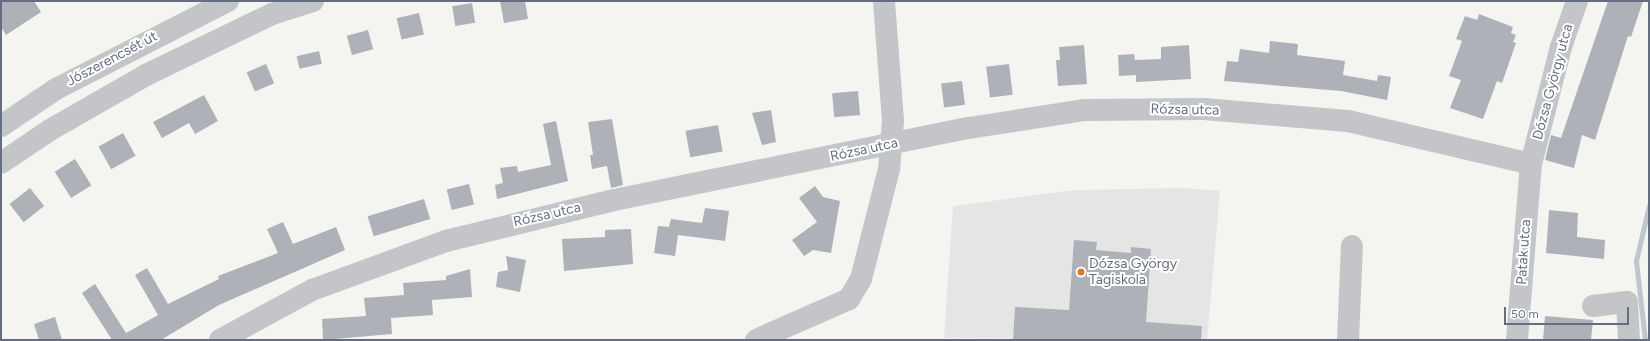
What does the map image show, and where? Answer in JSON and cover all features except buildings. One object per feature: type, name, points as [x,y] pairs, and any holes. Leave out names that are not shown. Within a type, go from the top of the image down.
[{"type":"street","name":"Jószerencsét út","points":[[1,126],[56,89],[228,1]]},
{"type":"street","points":[[1,163],[95,103],[268,7],[313,1]]},
{"type":"street","points":[[756,340],[849,299],[856,289],[889,169],[893,121],[884,1]]},
{"type":"street","name":"Dózsa György utca","points":[[1531,164],[1561,47],[1577,1]]},
{"type":"street","name":"Rózsa utca","points":[[220,340],[312,290],[446,241],[614,200],[891,146],[969,128],[1084,110],[1204,109],[1374,125],[1531,164]]},
{"type":"street","name":"Patak utca","points":[[1517,340],[1531,164]]},
{"type":"street","points":[[1348,340],[1352,246]]},
{"type":"street","points":[[1593,306],[1626,302],[1629,340]]},
{"type":"shaded area","name":"Dózsa György Tagiskola","points":[[1184,188],[1220,191],[1207,340],[944,338],[953,206],[1076,190]]},
{"type":"waterway","points":[[1645,340],[1636,261],[1649,205]]},
{"type":"place","name":"Dózsa György Tagiskola","points":[[1081,272]]}]
